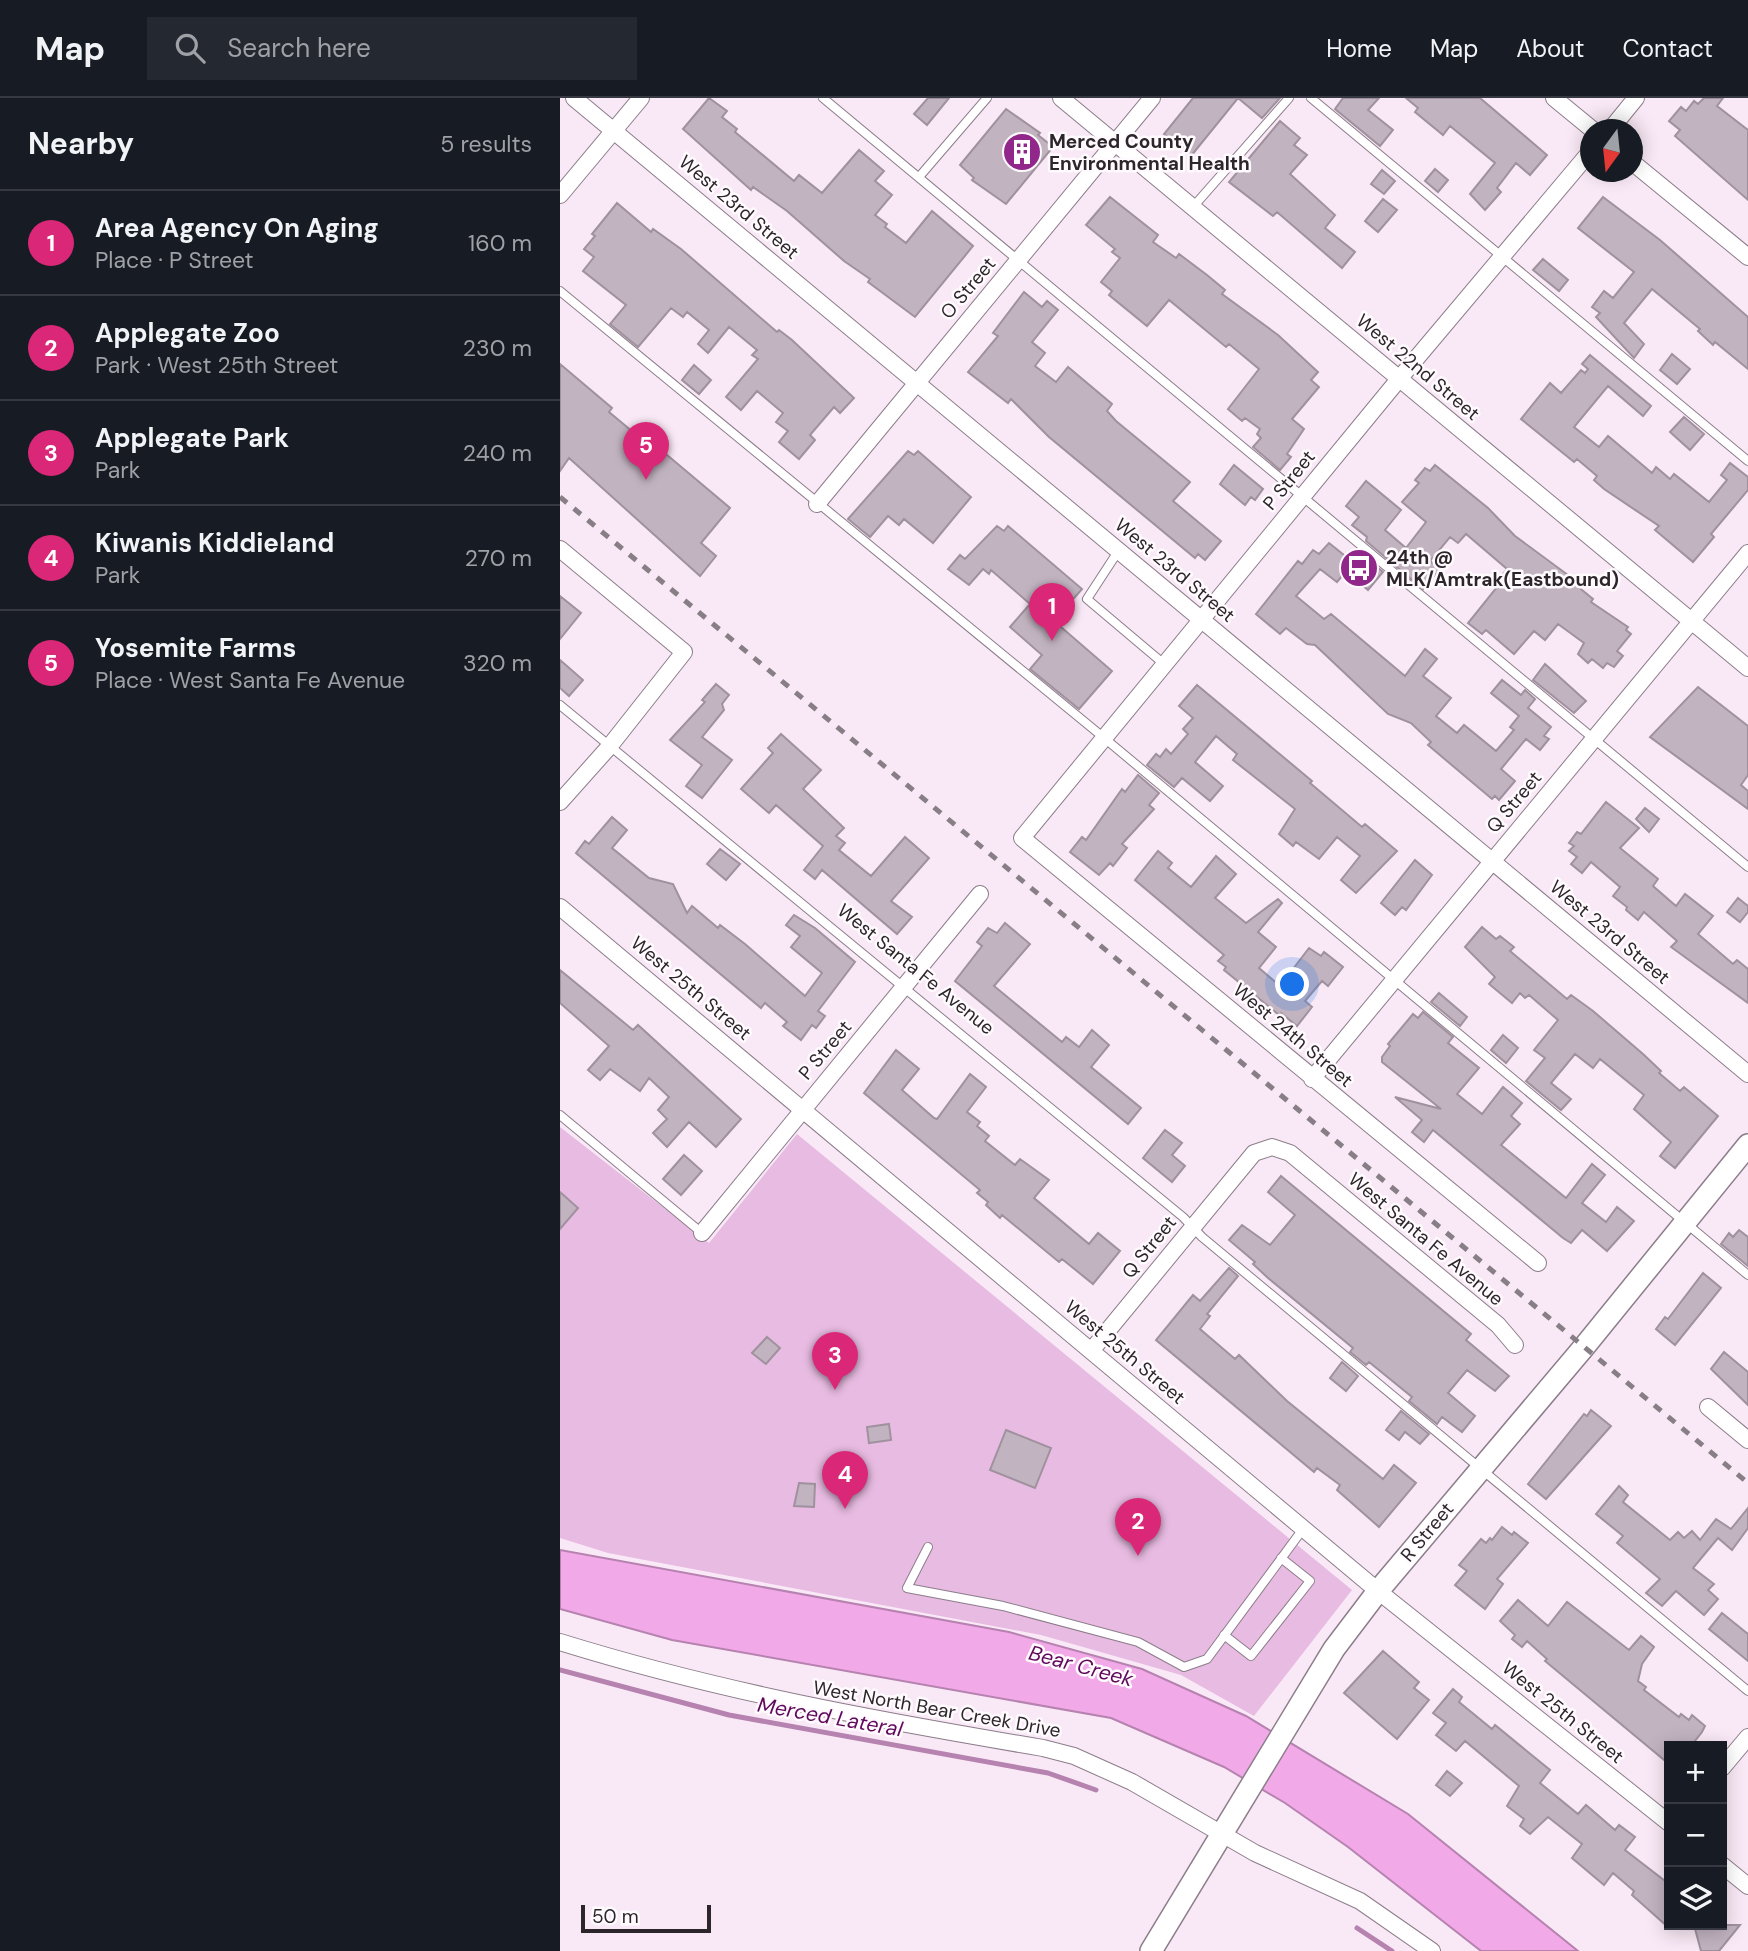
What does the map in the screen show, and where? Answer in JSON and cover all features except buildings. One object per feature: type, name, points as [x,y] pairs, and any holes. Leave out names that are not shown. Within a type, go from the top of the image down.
[{"type":"street","name":"West 23rd Street","points":[[574,98],[1748,1074]]},
{"type":"street","points":[[560,195],[641,98]]},
{"type":"street","name":"West 22nd Street","points":[[1061,98],[1748,668]]},
{"type":"street","name":"O Street","points":[[817,504],[1152,98]]},
{"type":"street","points":[[1554,98],[1580,119]]},
{"type":"street","points":[[1618,119],[1636,98]]},
{"type":"street","name":"P Street","points":[[1022,838],[1399,379],[1580,165]]},
{"type":"street","points":[[1643,170],[1748,257]]},
{"type":"street","points":[[560,549],[684,652],[609,747],[560,803]]},
{"type":"street","name":"Q Street","points":[[1312,1079],[1748,553]]},
{"type":"street","name":"West 24th Street","points":[[1022,838],[1538,1264]]},
{"type":"street","name":"P Street","points":[[702,1233],[980,894]]},
{"type":"street","name":"West 25th Street","points":[[560,906],[1303,1529],[1664,1819]]},
{"type":"street","name":"R Street","points":[[1151,1951],[1334,1649],[1378,1591],[1482,1469],[1748,1145]]},
{"type":"street","name":"Q Street","points":[[1091,1351],[1254,1153],[1272,1147]]},
{"type":"street","name":"West Santa Fe Avenue","points":[[1272,1147],[1290,1153],[1498,1325],[1515,1345]]},
{"type":"street","points":[[1708,1407],[1748,1440]]},
{"type":"street","name":"West North Bear Creek Drive","points":[[560,1642],[657,1672],[778,1701],[1043,1748],[1074,1756],[1132,1782],[1255,1853],[1360,1901],[1433,1951]]},
{"type":"street","points":[[1727,1762],[1748,1737]]},
{"type":"street","points":[[1724,1867],[1748,1886]]},
{"type":"lane","points":[[824,98],[1748,867]]},
{"type":"lane","points":[[919,177],[987,98]]},
{"type":"lane","points":[[1193,207],[1289,98]]},
{"type":"lane","points":[[1311,98],[1748,461]]},
{"type":"lane","points":[[560,291],[1103,737],[1748,1275]]},
{"type":"lane","points":[[1119,551],[1087,598],[1164,664]]},
{"type":"lane","name":"West Santa Fe Avenue","points":[[560,705],[905,986],[1748,1691]]},
{"type":"lane","points":[[560,1115],[702,1233]]},
{"type":"lane","points":[[928,1547],[907,1588],[1003,1606],[1138,1642],[1184,1667],[1206,1659],[1303,1529]]},
{"type":"lane","points":[[1224,1635],[1251,1656],[1310,1581],[1281,1559]]},
{"type":"shaded area","points":[[560,1127],[709,1243],[797,1134],[1352,1590],[1254,1716],[1181,1675],[1041,1635],[608,1553],[560,1538]]},
{"type":"water","name":"Bear Creek","points":[[560,1550],[1009,1632],[1142,1669],[1246,1716],[1408,1814],[1578,1951],[1481,1951],[1348,1847],[1285,1803],[1224,1767],[1111,1718],[672,1640],[560,1609]]},
{"type":"waterway","name":"Merced Lateral","points":[[560,1670],[729,1715],[1048,1773],[1096,1790]]},
{"type":"waterway","name":"Merced Lateral","points":[[1357,1928],[1392,1951]]},
{"type":"railway","points":[[560,497],[1748,1483]]},
{"type":"place","name":"Merced County Environmental Health","points":[[1022,152]]},
{"type":"place","name":"Yosemite Farms","points":[[646,480]]},
{"type":"place","name":"24th @ MLK/Amtrak(Eastbound)","points":[[1359,568]]},
{"type":"place","name":"Area Agency On Aging","points":[[1052,641]]},
{"type":"place","name":"Applegate Park","points":[[835,1390]]},
{"type":"place","name":"Kiwanis Kiddieland","points":[[845,1509]]},
{"type":"place","name":"Applegate Zoo","points":[[1138,1556]]}]
